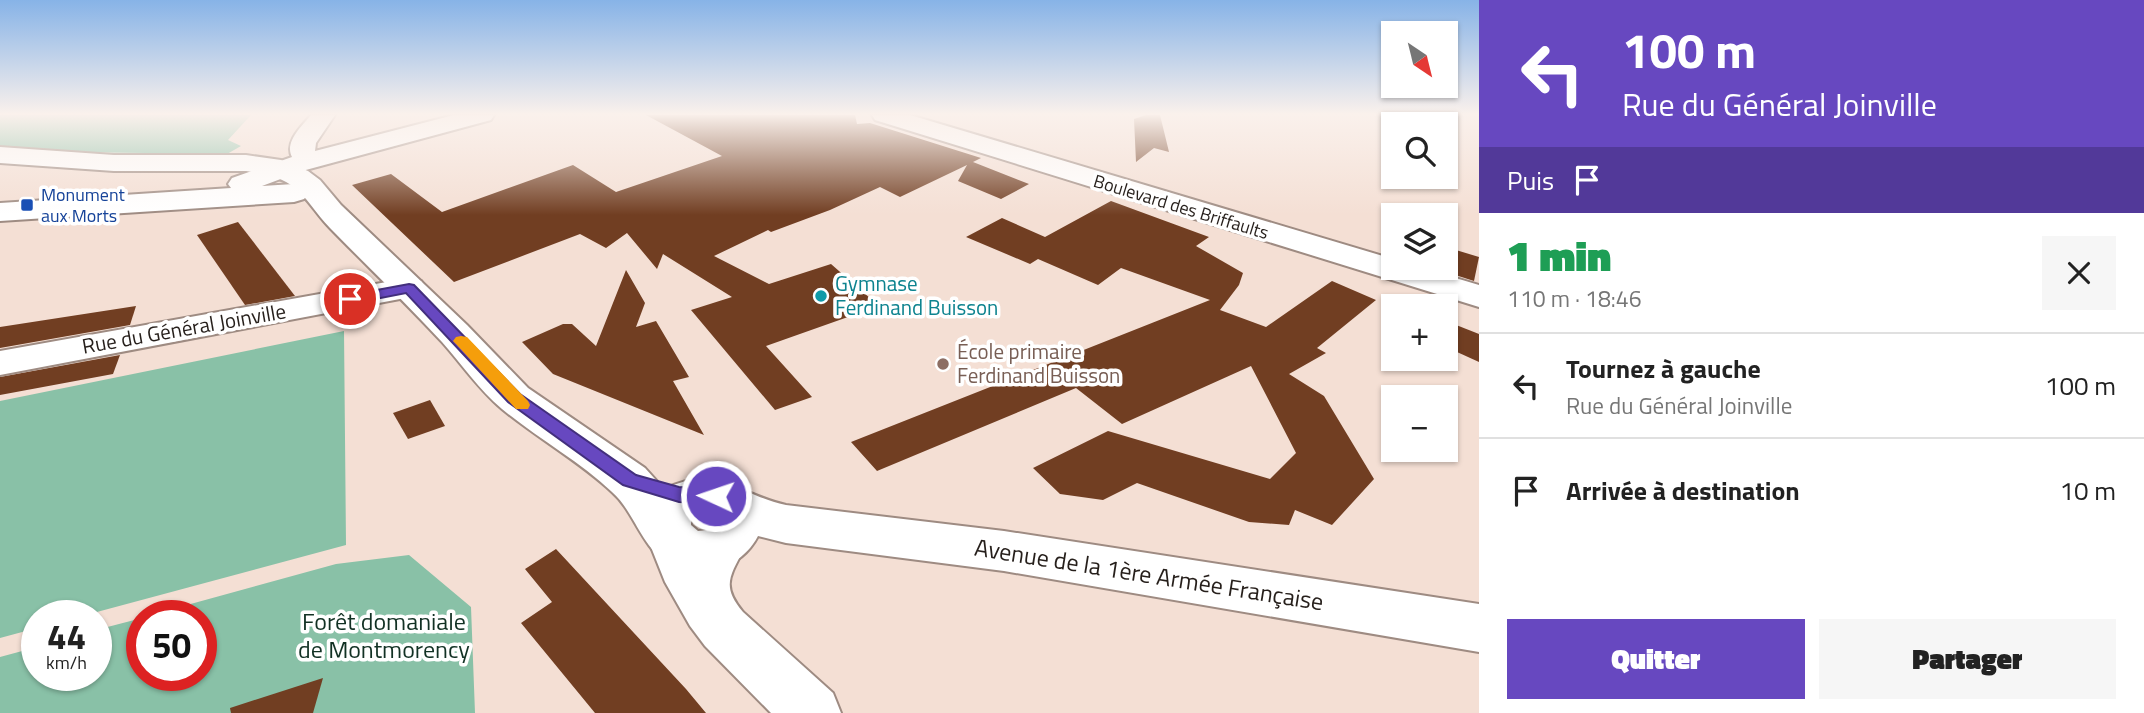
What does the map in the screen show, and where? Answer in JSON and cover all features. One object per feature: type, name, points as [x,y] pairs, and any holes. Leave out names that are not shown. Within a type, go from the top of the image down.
[{"type":"street","points":[[266,181],[302,148]]},
{"type":"street","points":[[0,212],[266,181],[373,148]]},
{"type":"street","name":"Boulevard des Briffaults","points":[[993,148],[1479,296]]},
{"type":"street","points":[[7,157],[180,164],[266,181],[330,211],[409,288],[514,398],[629,480],[649,503],[702,528],[691,582],[724,629],[812,713]]},
{"type":"street","name":"Rue du Général Joinville","points":[[0,363],[409,288]]},
{"type":"street","name":"Avenue de la 1ère Armée Française","points":[[702,528],[761,531],[818,527],[1004,551],[1479,628]]},
{"type":"green space","points":[[4,148],[237,148],[227,154],[63,152]]},
{"type":"green space","points":[[344,331],[346,545],[141,600],[126,600],[126,604],[112,608],[112,600],[21,600],[21,632],[0,638],[0,401]]},
{"type":"green space","name":"Forêt domaniale de Montmorency","points":[[409,555],[471,607],[475,713],[0,713],[0,657],[21,651],[21,691],[112,691],[112,626],[126,622],[126,691],[217,691],[217,600],[205,600],[336,564]]},
{"type":"building","points":[[708,148],[950,148],[981,158],[973,162],[1029,184],[1001,199],[958,181],[967,165],[900,197],[880,187],[830,210],[771,232],[768,230],[714,256],[769,284],[831,264],[879,306],[766,346],[812,397],[775,410],[691,310],[732,297],[663,254],[657,269],[627,233],[606,248],[580,234],[454,282],[352,185],[391,174],[442,212],[573,165],[616,192],[722,156]]},
{"type":"building","points":[[1135,148],[1154,148],[1136,162]]},
{"type":"building","points":[[1111,201],[1209,237],[1196,246],[1243,273],[1239,285],[1220,310],[1266,327],[1332,281],[1376,300],[1317,348],[1326,353],[1289,374],[1324,396],[1374,479],[1332,525],[1295,510],[1289,525],[1249,522],[1137,483],[1103,500],[1060,494],[1033,468],[1108,431],[1270,479],[1296,453],[1251,366],[1122,424],[1076,388],[877,471],[851,442],[1210,300],[1121,268],[1098,285],[1038,259],[1030,264],[966,237],[1002,218],[1045,237]]},
{"type":"building","points":[[238,222],[295,296],[245,305],[197,235]]},
{"type":"building","points":[[1458,251],[1479,257],[1474,281],[1458,276]]},
{"type":"building","points":[[626,270],[645,303],[636,327],[656,321],[689,377],[673,381],[704,435],[553,374],[522,342],[563,324],[572,324],[596,346]]},
{"type":"building","points":[[136,306],[130,325],[0,348],[0,327]]},
{"type":"building","points":[[1458,326],[1479,334],[1479,362],[1458,352]]},
{"type":"building","points":[[120,355],[113,374],[0,395],[0,377]]},
{"type":"building","points":[[430,400],[445,426],[408,439],[393,413]]},
{"type":"building","points":[[556,549],[706,713],[595,713],[521,623],[552,602],[525,569]]},
{"type":"building","points":[[323,678],[313,713],[231,713],[230,708]]},
{"type":"slow traffic","points":[[461,341],[522,405]]},
{"type":"place","name":"Monument aux Morts","points":[[27,205]]},
{"type":"place","name":"Gymnase Ferdinand Buisson","points":[[821,296]]},
{"type":"place","name":"École primaire Ferdinand Buisson","points":[[943,364]]},
{"type":"route","points":[[350,299],[409,288],[514,398],[629,480],[679,494],[716,496]]}]
